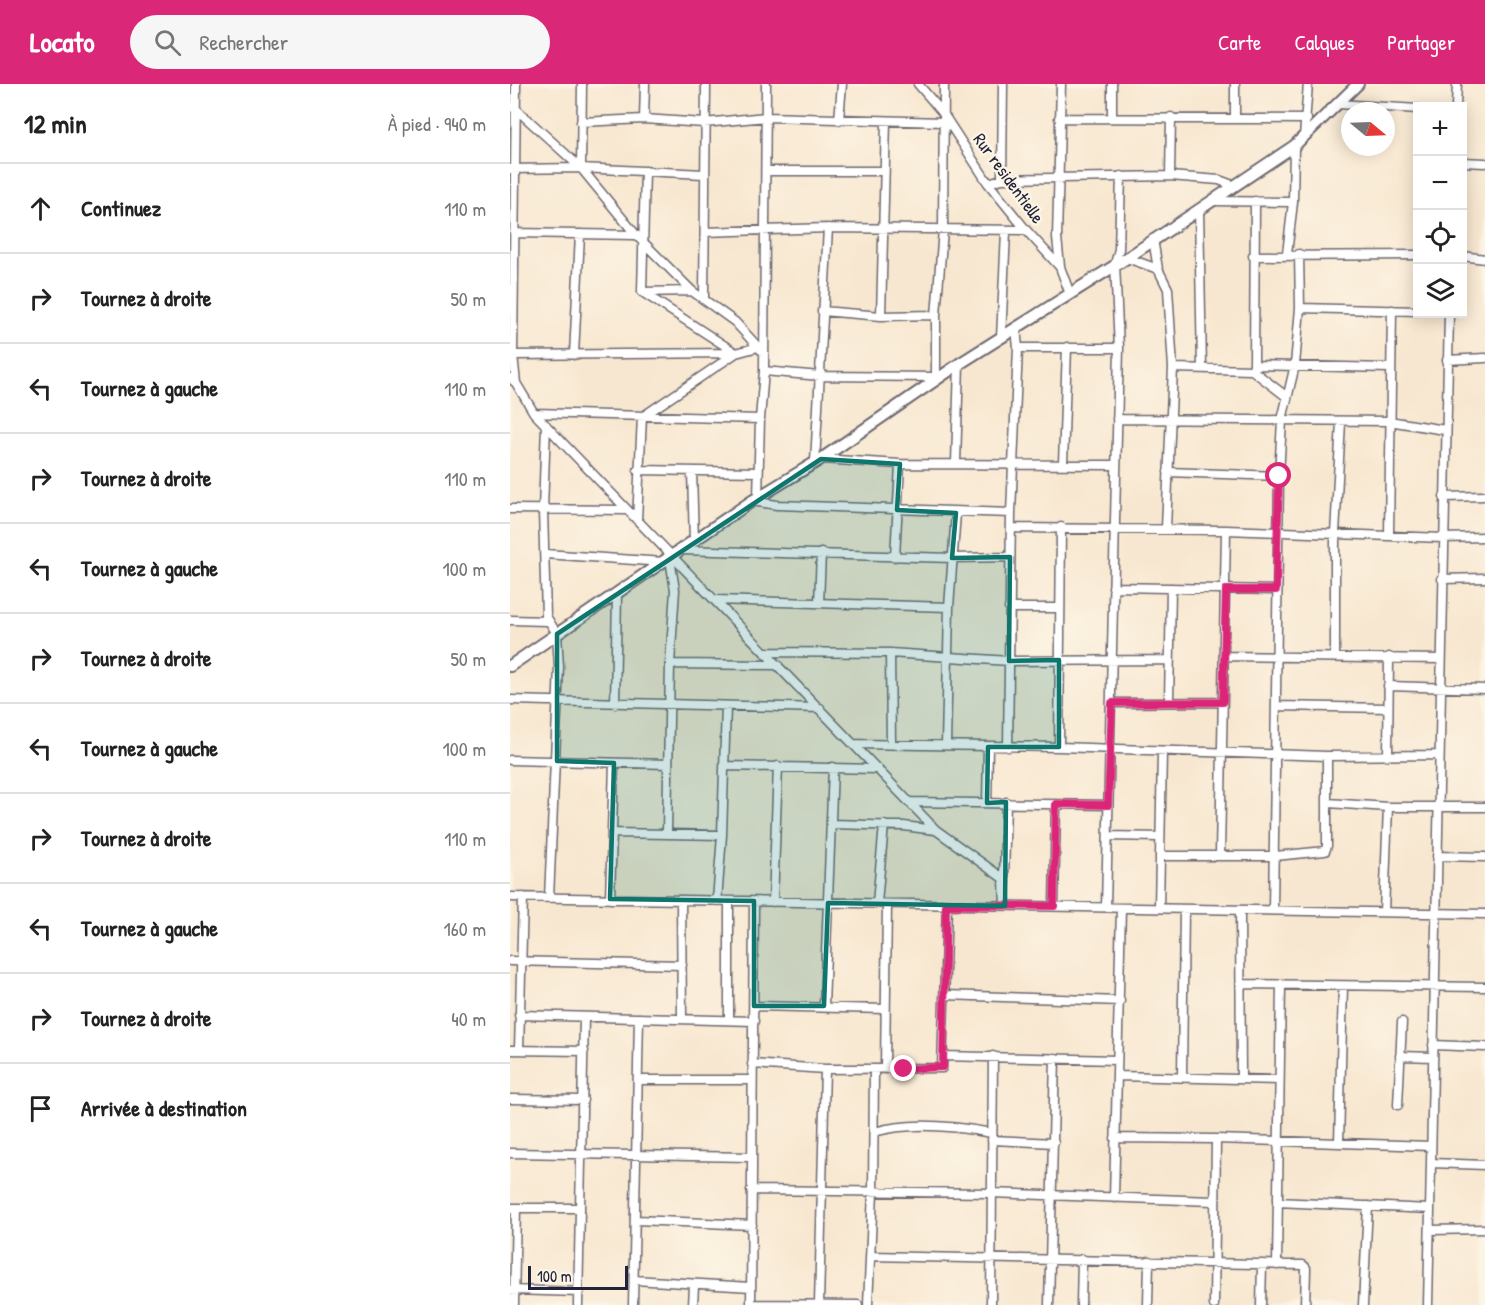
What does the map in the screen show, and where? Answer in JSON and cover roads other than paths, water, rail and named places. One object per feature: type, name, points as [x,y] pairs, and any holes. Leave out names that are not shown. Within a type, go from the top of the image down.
[{"type":"main road","points":[[510,666],[755,499],[818,460],[936,379],[1127,258],[1294,146],[1358,84]]},
{"type":"street","points":[[516,84],[512,107],[513,380],[534,413],[936,830],[1004,879]]},
{"type":"street","points":[[581,168],[582,84]]},
{"type":"street","points":[[644,119],[645,84]]},
{"type":"street","points":[[704,298],[705,84]]},
{"type":"street","points":[[766,84],[767,230],[761,350],[764,371],[755,499],[777,505],[956,513],[1011,513]]},
{"type":"street","points":[[839,120],[842,84]]},
{"type":"street","name":"Rur residentielle","points":[[918,84],[942,112],[988,183],[1026,231],[1060,267],[1070,294]]},
{"type":"street","points":[[764,371],[820,376],[936,379],[936,315],[943,230],[942,112],[944,84]]},
{"type":"street","points":[[1002,179],[1003,84]]},
{"type":"street","points":[[1060,267],[1057,238],[1061,84]]},
{"type":"street","points":[[1112,84],[1112,116]]},
{"type":"street","points":[[1235,84],[1235,118]]},
{"type":"street","points":[[1304,137],[1308,84]]},
{"type":"street","points":[[1456,102],[1457,84]]},
{"type":"street","points":[[1338,104],[1413,109]]},
{"type":"street","points":[[512,107],[581,168],[639,238],[693,291],[748,334],[761,350]]},
{"type":"street","points":[[1059,118],[1112,116],[1307,119]]},
{"type":"street","points":[[581,122],[644,119],[704,123],[766,117],[943,122]]},
{"type":"street","points":[[1170,176],[1172,117]]},
{"type":"street","points":[[881,316],[885,231],[883,171],[885,122]]},
{"type":"street","points":[[1287,254],[1293,202],[1294,146]]},
{"type":"street","points":[[1467,162],[1485,163]]},
{"type":"street","points":[[513,169],[581,168],[704,174]]},
{"type":"street","points":[[642,292],[639,238],[645,171]]},
{"type":"street","points":[[766,171],[883,171]]},
{"type":"street","points":[[1106,907],[1113,661],[1113,527],[1118,419],[1119,348],[1116,264],[1119,249],[1121,176]]},
{"type":"street","points":[[988,183],[1002,179],[1170,176],[1219,180],[1235,186]]},
{"type":"street","points":[[1209,201],[1293,202]]},
{"type":"street","points":[[1256,201],[1253,256],[1253,368],[1287,397]]},
{"type":"street","points":[[1199,209],[1202,368]]},
{"type":"street","points":[[705,232],[828,228],[885,231],[1026,231]]},
{"type":"street","points":[[828,228],[822,311],[818,460],[900,464],[1116,465]]},
{"type":"street","points":[[1001,338],[1006,232]]},
{"type":"street","points":[[513,233],[639,238]]},
{"type":"street","points":[[574,355],[580,234]]},
{"type":"street","points":[[1153,239],[1158,269],[1168,289],[1173,368],[1169,418],[1166,528]]},
{"type":"street","points":[[1273,910],[1279,476],[1282,420],[1295,365],[1300,309],[1299,254]]},
{"type":"street","points":[[1253,256],[1413,255]]},
{"type":"street","points":[[1467,257],[1485,259]]},
{"type":"street","points":[[1127,258],[1158,269]]},
{"type":"street","points":[[642,292],[693,291]]},
{"type":"street","points":[[642,292],[736,353]]},
{"type":"street","points":[[1300,309],[1413,311]]},
{"type":"street","points":[[1389,535],[1392,310]]},
{"type":"street","points":[[822,311],[881,316],[936,315]]},
{"type":"street","points":[[1428,1305],[1449,318]]},
{"type":"street","points":[[1008,747],[1011,513],[1018,348],[1016,328]]},
{"type":"street","points":[[1063,464],[1066,347]]},
{"type":"street","points":[[1018,348],[1119,348]]},
{"type":"street","points":[[513,355],[736,353],[761,350]]},
{"type":"street","points":[[642,417],[736,353]]},
{"type":"street","points":[[1447,360],[1485,358]]},
{"type":"street","points":[[956,464],[960,364]]},
{"type":"street","points":[[1173,368],[1253,368],[1295,365],[1390,368]]},
{"type":"street","points":[[534,413],[760,419]]},
{"type":"street","points":[[637,520],[642,417]]},
{"type":"street","points":[[1118,419],[1389,421],[1445,430]]},
{"type":"street","points":[[1335,657],[1335,534],[1341,422]]},
{"type":"street","points":[[546,425],[544,554],[547,621],[557,634],[558,703],[549,898]]},
{"type":"street","points":[[895,557],[900,464]]},
{"type":"street","points":[[638,470],[758,472]]},
{"type":"street","points":[[692,471],[694,542]]},
{"type":"street","points":[[1168,472],[1279,476]]},
{"type":"street","points":[[1444,497],[1485,496]]},
{"type":"street","points":[[510,509],[627,510]]},
{"type":"street","points":[[946,745],[949,607],[956,513]]},
{"type":"street","points":[[1059,747],[1061,527]]},
{"type":"street","points":[[1011,528],[1166,528],[1443,538],[1485,537]]},
{"type":"street","points":[[1220,855],[1226,530]]},
{"type":"street","points":[[544,554],[672,557],[821,554],[952,558],[1010,557]]},
{"type":"street","points":[[819,603],[821,554]]},
{"type":"street","points":[[667,834],[670,664],[675,590],[672,557]]},
{"type":"street","points":[[1443,579],[1485,578]]},
{"type":"street","points":[[1113,587],[1276,590]]},
{"type":"street","points":[[1169,702],[1171,588]]},
{"type":"street","points":[[615,704],[617,594]]},
{"type":"street","points":[[716,600],[949,607]]},
{"type":"street","points":[[1009,608],[1059,608]]},
{"type":"street","points":[[510,620],[547,621]]},
{"type":"street","points":[[765,652],[890,653],[1009,661],[1169,660]]},
{"type":"street","points":[[890,653],[891,744]]},
{"type":"street","points":[[1225,656],[1441,659]]},
{"type":"street","points":[[1388,755],[1389,657]]},
{"type":"street","points":[[670,664],[778,665]]},
{"type":"street","points":[[1389,686],[1485,689]]},
{"type":"street","points":[[510,700],[820,708]]},
{"type":"street","points":[[1112,703],[1223,702]]},
{"type":"street","points":[[717,901],[722,835],[726,706]]},
{"type":"street","points":[[1276,706],[1388,708]]},
{"type":"street","points":[[854,744],[1059,747],[1327,756],[1439,755]]},
{"type":"street","points":[[987,803],[988,747]]},
{"type":"street","points":[[1159,908],[1162,752]]},
{"type":"street","points":[[1160,856],[1275,856],[1325,851],[1328,802],[1327,756]]},
{"type":"street","points":[[510,760],[668,764]]},
{"type":"street","points":[[610,899],[614,763]]},
{"type":"street","points":[[725,766],[878,769]]},
{"type":"street","points":[[773,902],[778,766]]},
{"type":"street","points":[[824,1006],[833,767]]},
{"type":"street","points":[[910,802],[1108,805]]},
{"type":"street","points":[[1005,906],[1006,802]]},
{"type":"street","points":[[1328,802],[1389,807],[1485,807]]},
{"type":"street","points":[[1054,906],[1056,804]]},
{"type":"street","points":[[1384,912],[1389,807]]},
{"type":"street","points":[[832,824],[884,825],[936,830]]},
{"type":"street","points":[[877,903],[884,825]]},
{"type":"street","points":[[613,833],[722,835]]},
{"type":"street","points":[[1108,836],[1160,837]]},
{"type":"street","points":[[1437,856],[1485,857]]},
{"type":"street","points":[[510,897],[1485,914]]},
{"type":"street","points":[[523,897],[519,1015],[515,1050],[584,1051]]},
{"type":"street","points":[[681,900],[682,1019]]},
{"type":"street","points":[[729,901],[729,1020]]},
{"type":"street","points":[[754,901],[751,1304],[858,1305]]},
{"type":"street","points":[[885,1069],[887,904]]},
{"type":"street","points":[[752,1064],[825,1069],[941,1069],[946,905]]},
{"type":"street","points":[[1114,1198],[1121,908]]},
{"type":"street","points":[[1182,1077],[1184,909]]},
{"type":"street","points":[[1239,910],[1242,984],[1241,1079]]},
{"type":"street","points":[[510,961],[682,965]]},
{"type":"street","points":[[1242,984],[1485,987]]},
{"type":"street","points":[[1277,1265],[1281,984]]},
{"type":"street","points":[[1339,1143],[1343,986]]},
{"type":"street","points":[[945,995],[1120,1001]]},
{"type":"street","points":[[754,1006],[885,1009]]},
{"type":"street","points":[[519,1015],[754,1021]]},
{"type":"street","points":[[578,1305],[584,1017]]},
{"type":"street","points":[[633,1305],[638,1155],[639,1018]]},
{"type":"street","points":[[1398,1105],[1402,1022]]},
{"type":"street","points":[[1433,1045],[1485,1047]]},
{"type":"street","points":[[943,1056],[1118,1060]]},
{"type":"street","points":[[991,1305],[993,1056]]},
{"type":"street","points":[[1400,1056],[1433,1057]]},
{"type":"street","points":[[1049,1305],[1055,1058]]},
{"type":"street","points":[[815,1304],[822,1191],[825,1069]]},
{"type":"street","points":[[868,1305],[873,1192],[874,1069]]},
{"type":"street","points":[[1117,1076],[1279,1080]]},
{"type":"street","points":[[639,1080],[751,1080]]},
{"type":"street","points":[[510,1099],[583,1100]]},
{"type":"street","points":[[874,1132],[909,1127],[1054,1143]]},
{"type":"street","points":[[1115,1138],[1216,1138],[1431,1146]]},
{"type":"street","points":[[1214,1305],[1216,1138]]},
{"type":"street","points":[[510,1153],[751,1157]]},
{"type":"street","points":[[1431,1163],[1485,1165]]},
{"type":"street","points":[[751,1190],[991,1192],[1214,1201]]},
{"type":"street","points":[[1277,1202],[1430,1209]]},
{"type":"street","points":[[1363,1305],[1368,1206]]},
{"type":"street","points":[[514,1305],[512,1290],[513,1208],[580,1208]]},
{"type":"street","points":[[636,1220],[752,1225]]},
{"type":"street","points":[[1430,1230],[1485,1229]]},
{"type":"street","points":[[871,1256],[1082,1259],[1305,1266],[1305,1305]]},
{"type":"street","points":[[1081,1305],[1082,1259]]},
{"type":"street","points":[[1148,1305],[1149,1261]]},
{"type":"street","points":[[1261,1305],[1262,1264]]},
{"type":"street","points":[[634,1280],[694,1286],[751,1287]]},
{"type":"street","points":[[693,1305],[694,1286]]},
{"type":"street","points":[[512,1290],[579,1292]]}]
